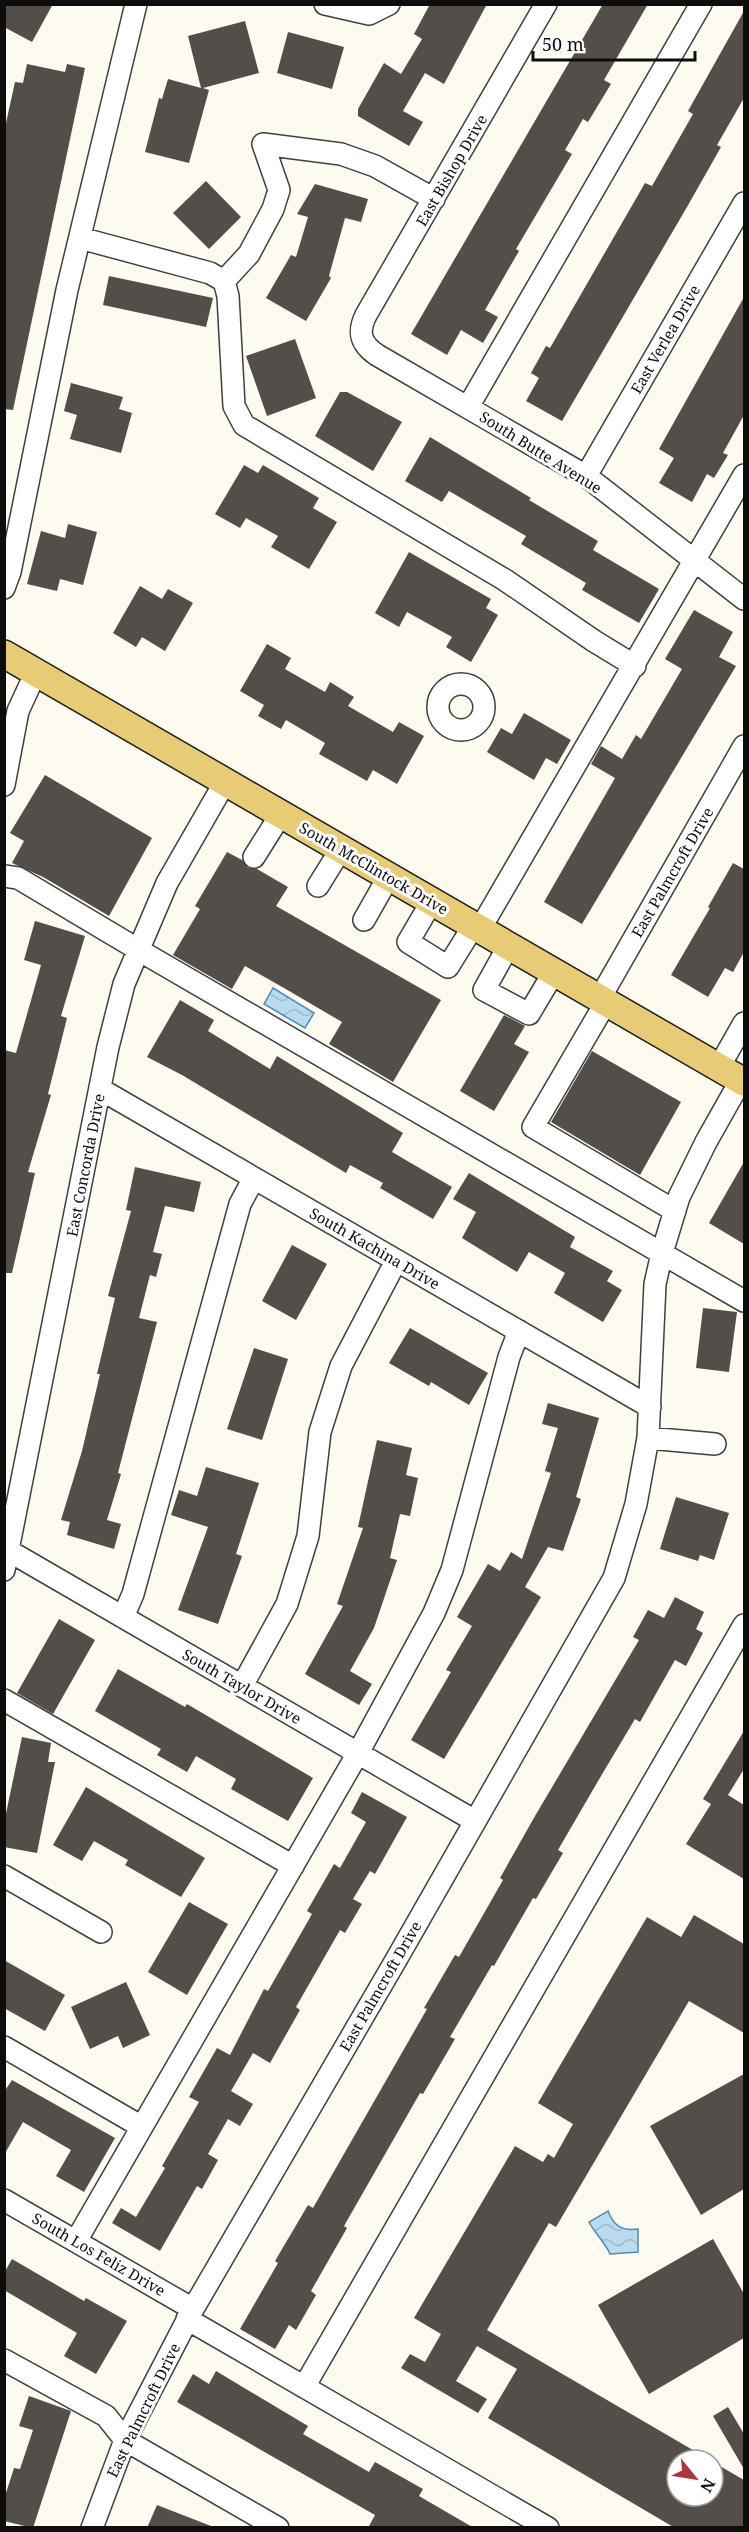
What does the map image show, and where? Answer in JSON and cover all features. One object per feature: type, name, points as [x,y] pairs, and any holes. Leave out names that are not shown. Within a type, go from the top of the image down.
[{"type":"main road","name":"South McClintock Drive","points":[[4,654],[735,1077]]},
{"type":"street","points":[[4,588],[10,572],[67,290],[136,4]]},
{"type":"street","points":[[326,4],[369,14],[389,4]]},
{"type":"street","name":"East Bishop Drive","points":[[360,337],[366,315],[546,4]]},
{"type":"street","points":[[468,407],[701,4]]},
{"type":"street","points":[[224,281],[249,254],[273,208],[279,190],[263,144],[341,154],[375,166],[434,199]]},
{"type":"street","name":"East Verlea Drive","points":[[586,476],[744,203]]},
{"type":"street","points":[[80,238],[210,273],[224,281],[228,296],[234,406],[244,425],[513,585],[594,641],[635,666]]},
{"type":"street","name":"South Butte Avenue","points":[[360,337],[364,344],[377,355],[586,476],[744,599]]},
{"type":"street","points":[[432,901],[408,942],[448,967],[477,927],[635,666],[744,475]]},
{"type":"street","points":[[4,785],[18,711],[36,672]]},
{"type":"street","name":"East Palmcroft Drive","points":[[675,1211],[533,1127],[744,746]]},
{"type":"street","name":"East Concorda Drive","points":[[7,1560],[100,1089],[124,984],[167,883],[225,782]]},
{"type":"street","points":[[254,857],[281,814]]},
{"type":"street","points":[[318,886],[341,849]]},
{"type":"street","points":[[4,876],[18,878],[137,950],[744,1301]]},
{"type":"street","points":[[364,920],[389,876]]},
{"type":"street","points":[[509,945],[484,990],[529,1014],[554,972]]},
{"type":"street","name":"East Palmcroft Drive","points":[[92,2528],[125,2440],[190,2314],[614,1578],[636,1504],[648,1438],[655,1284],[662,1252],[675,1211],[735,1077],[744,1023]]},
{"type":"street","name":"South Kachina Drive","points":[[100,1089],[650,1407]]},
{"type":"street","points":[[123,1617],[134,1594],[240,1204],[254,1178]]},
{"type":"street","points":[[242,1686],[287,1604],[308,1536],[320,1432],[341,1366],[396,1261]]},
{"type":"street","points":[[76,2241],[358,1753],[434,1613],[452,1570],[509,1357],[519,1331]]},
{"type":"street","points":[[648,1438],[715,1444]]},
{"type":"street","name":"South Taylor Drive","points":[[7,1560],[123,1617],[475,1821]]},
{"type":"street","points":[[304,2387],[744,1625]]},
{"type":"street","points":[[4,1700],[293,1866]]},
{"type":"street","points":[[4,1876],[102,1932]]},
{"type":"street","points":[[4,2047],[142,2127]]},
{"type":"street","name":"South Los Feliz Drive","points":[[4,2200],[76,2241],[304,2387],[548,2528]]},
{"type":"street","points":[[4,2360],[106,2416],[125,2440],[272,2526]]},
{"type":"water","points":[[273,988],[314,1013],[305,1028],[264,1004]]},
{"type":"water","points":[[608,2211],[619,2226],[638,2229],[638,2252],[610,2254],[589,2222]]},
{"type":"building","points":[[4,4],[53,4],[32,42],[4,27]]},
{"type":"building","points":[[430,4],[487,4],[444,84],[425,73],[403,111],[423,122],[409,146],[358,116],[358,109],[384,63],[401,74],[422,39],[414,34]]},
{"type":"building","points":[[603,4],[648,4],[604,80],[611,84],[588,122],[583,119],[565,150],[572,154],[516,249],[519,251],[485,310],[498,317],[483,343],[461,330],[447,355],[411,334]]},
{"type":"building","points":[[744,11],[744,98],[717,145],[721,147],[562,421],[526,401],[539,378],[531,373],[546,346],[550,348],[645,183],[652,186],[693,114],[688,111]]},
{"type":"building","points":[[245,21],[259,73],[203,88],[209,90],[189,163],[145,152],[159,98],[162,99],[168,79],[201,88],[188,36]]},
{"type":"building","points":[[288,32],[344,47],[332,89],[277,73]]},
{"type":"building","points":[[27,64],[65,72],[67,64],[85,68],[13,410],[4,409],[4,132],[15,82],[23,83]]},
{"type":"building","points":[[206,181],[241,217],[209,249],[173,213]]},
{"type":"building","points":[[315,184],[368,199],[361,222],[345,218],[329,276],[331,278],[306,321],[266,298],[291,255],[296,257],[308,217],[297,214]]},
{"type":"building","points":[[109,276],[213,298],[206,327],[103,305]]},
{"type":"building","points":[[744,297],[744,415],[723,453],[728,455],[714,478],[707,474],[692,502],[659,483],[674,458],[659,449]]},
{"type":"building","points":[[295,339],[316,398],[267,416],[246,356]]},
{"type":"building","points":[[71,383],[123,397],[119,409],[132,413],[121,453],[70,439],[77,415],[64,411]]},
{"type":"building","points":[[340,392],[347,392],[402,422],[373,471],[315,436]]},
{"type":"building","points":[[430,437],[598,541],[593,550],[659,589],[639,623],[582,590],[586,583],[521,544],[526,536],[449,491],[442,502],[405,481]]},
{"type":"building","points":[[244,465],[258,473],[263,465],[319,498],[313,508],[337,522],[309,569],[271,547],[278,536],[246,518],[240,528],[215,514]]},
{"type":"building","points":[[68,524],[97,532],[83,585],[60,579],[57,591],[27,584],[41,531],[65,538]]},
{"type":"building","points":[[409,552],[491,599],[486,608],[498,615],[471,662],[446,647],[452,637],[407,612],[399,627],[375,613]]},
{"type":"building","points":[[140,586],[162,599],[168,589],[193,603],[165,651],[142,637],[136,647],[113,633]]},
{"type":"building","points":[[694,610],[733,632],[719,657],[736,666],[582,924],[544,902],[615,778],[591,764],[601,746],[622,759],[636,735],[641,739],[682,669],[665,659]]},
{"type":"building","points":[[267,644],[291,658],[285,669],[325,692],[330,682],[354,697],[348,706],[393,732],[399,722],[424,736],[397,784],[373,770],[367,781],[319,754],[325,743],[286,720],[281,729],[258,716],[264,705],[240,691]]},
{"type":"building","points":[[524,713],[571,740],[557,764],[546,758],[534,780],[487,752],[501,728],[512,734]]},
{"type":"building","points":[[45,775],[152,838],[109,916],[43,877],[12,863],[24,841],[10,833]]},
{"type":"building","points":[[227,852],[242,860],[248,868],[257,869],[288,887],[276,906],[441,1000],[393,1082],[329,1044],[342,1022],[284,988],[245,966],[232,989],[173,955],[200,909],[195,906]]},
{"type":"building","points":[[733,863],[744,869],[744,952],[733,972],[725,968],[708,997],[671,975]]},
{"type":"building","points":[[35,921],[85,936],[61,1016],[67,1018],[48,1094],[51,1095],[28,1172],[35,1173],[12,1273],[4,1273],[4,1050],[16,1053],[41,965],[24,960]]},
{"type":"building","points":[[180,1000],[214,1020],[208,1031],[270,1069],[277,1056],[403,1133],[392,1152],[452,1187],[433,1219],[380,1188],[383,1183],[350,1165],[346,1173],[182,1075],[147,1057]]},
{"type":"building","points":[[504,1015],[525,1026],[514,1044],[529,1052],[494,1111],[460,1091]]},
{"type":"building","points":[[592,1051],[681,1102],[640,1175],[551,1122]]},
{"type":"building","points":[[744,1162],[744,1244],[709,1223]]},
{"type":"building","points":[[135,1167],[201,1182],[194,1212],[165,1206],[153,1252],[162,1254],[156,1277],[150,1275],[139,1318],[157,1322],[118,1473],[121,1474],[107,1520],[121,1524],[114,1549],[67,1535],[70,1522],[61,1520],[82,1451],[100,1374],[97,1374],[115,1298],[108,1296],[131,1211],[126,1210]]},
{"type":"building","points":[[469,1173],[575,1237],[570,1247],[613,1271],[607,1281],[622,1290],[603,1322],[554,1293],[565,1273],[529,1252],[517,1272],[462,1238],[476,1212],[453,1199]]},
{"type":"building","points":[[292,1245],[327,1264],[296,1320],[262,1301]]},
{"type":"building","points":[[703,1308],[737,1312],[729,1372],[696,1368]]},
{"type":"building","points":[[410,1328],[488,1373],[469,1405],[431,1382],[429,1386],[389,1363]]},
{"type":"building","points":[[254,1348],[288,1359],[262,1440],[227,1429]]},
{"type":"building","points":[[548,1403],[599,1418],[576,1497],[581,1499],[563,1551],[548,1547],[525,1587],[541,1597],[444,1759],[411,1740],[451,1672],[446,1670],[472,1626],[457,1617],[488,1564],[500,1571],[511,1552],[522,1559],[551,1473],[545,1471],[558,1428],[542,1424]]},
{"type":"building","points":[[377,1440],[412,1448],[406,1475],[418,1478],[410,1516],[400,1514],[390,1558],[397,1560],[374,1628],[350,1671],[372,1684],[359,1705],[305,1674],[343,1606],[337,1604],[363,1528],[358,1527]]},
{"type":"building","points":[[206,1467],[259,1483],[236,1554],[242,1556],[218,1624],[178,1610],[208,1527],[171,1515],[179,1490],[197,1496]]},
{"type":"building","points":[[676,1497],[729,1513],[714,1560],[700,1555],[698,1561],[660,1549]]},
{"type":"building","points":[[675,1597],[704,1612],[696,1629],[703,1633],[686,1666],[675,1660],[640,1722],[635,1719],[558,1850],[563,1853],[536,1899],[533,1898],[494,1966],[492,1965],[450,2037],[455,2039],[423,2094],[420,2093],[344,2226],[347,2228],[311,2291],[316,2295],[296,2330],[289,2325],[275,2349],[240,2329],[278,2263],[275,2261],[308,2205],[313,2208],[427,2009],[424,2008],[455,1955],[459,1957],[503,1880],[500,1878],[535,1816],[639,1640],[633,1637],[648,1610],[664,1618]]},
{"type":"building","points":[[59,1619],[95,1640],[53,1714],[17,1693]]},
{"type":"building","points":[[118,1669],[185,1707],[187,1704],[313,1778],[288,1821],[231,1789],[236,1779],[196,1756],[187,1772],[157,1755],[161,1749],[95,1711]]},
{"type":"building","points":[[744,1731],[744,1769],[728,1795],[744,1805],[744,1879],[686,1844],[711,1804],[703,1799]]},
{"type":"building","points":[[22,1737],[51,1743],[48,1762],[55,1762],[37,1853],[4,1847],[4,1823]]},
{"type":"building","points":[[86,1787],[205,1858],[181,1897],[125,1865],[128,1860],[94,1841],[82,1861],[53,1845]]},
{"type":"building","points":[[362,1792],[407,1817],[375,1874],[370,1871],[353,1899],[362,1904],[345,1933],[340,1930],[296,2007],[300,2010],[270,2063],[253,2053],[231,2091],[253,2104],[240,2126],[228,2119],[208,2154],[218,2160],[202,2189],[197,2186],[160,2251],[112,2223],[121,2208],[136,2217],[165,2168],[162,2166],[199,2102],[189,2097],[217,2048],[230,2055],[264,1989],[268,1991],[312,1914],[307,1911],[334,1864],[340,1868],[366,1822],[351,1813]]},
{"type":"building","points":[[189,1902],[228,1924],[187,1995],[148,1972]]},
{"type":"building","points":[[694,1915],[744,1944],[744,2033],[689,2001],[556,2227],[549,2223],[487,2330],[689,2448],[665,2448],[665,2508],[725,2508],[725,2469],[744,2480],[744,2528],[675,2528],[488,2418],[517,2369],[477,2346],[456,2381],[487,2399],[478,2413],[401,2368],[410,2354],[425,2362],[441,2334],[414,2318],[515,2146],[543,2162],[548,2154],[554,2158],[573,2124],[538,2103],[647,1917],[681,1937]]},
{"type":"building","points":[[4,1960],[65,1995],[45,2031],[4,2008]]},
{"type":"building","points":[[126,1982],[150,2035],[123,2048],[118,2036],[90,2049],[71,2007]]},
{"type":"building","points":[[744,2074],[744,2189],[701,2215],[650,2126]]},
{"type":"building","points":[[12,2080],[115,2138],[84,2192],[56,2176],[71,2150],[23,2122],[4,2155],[4,2092]]},
{"type":"building","points":[[713,2239],[744,2294],[744,2338],[649,2394],[598,2305]]},
{"type":"building","points":[[12,2259],[84,2301],[86,2298],[127,2321],[96,2374],[64,2356],[77,2333],[4,2290],[4,2273]]},
{"type":"building","points":[[216,2371],[308,2426],[303,2434],[369,2472],[375,2462],[423,2489],[419,2496],[474,2528],[368,2528],[375,2515],[177,2402],[193,2374],[209,2384]]},
{"type":"building","points":[[29,2396],[71,2411],[33,2528],[4,2521],[4,2499],[14,2468],[20,2469],[33,2430],[19,2426]]},
{"type":"building","points":[[728,2407],[744,2434],[744,2469],[713,2416]]},
{"type":"building","points":[[157,2505],[211,2526],[211,2528],[147,2528]]}]
